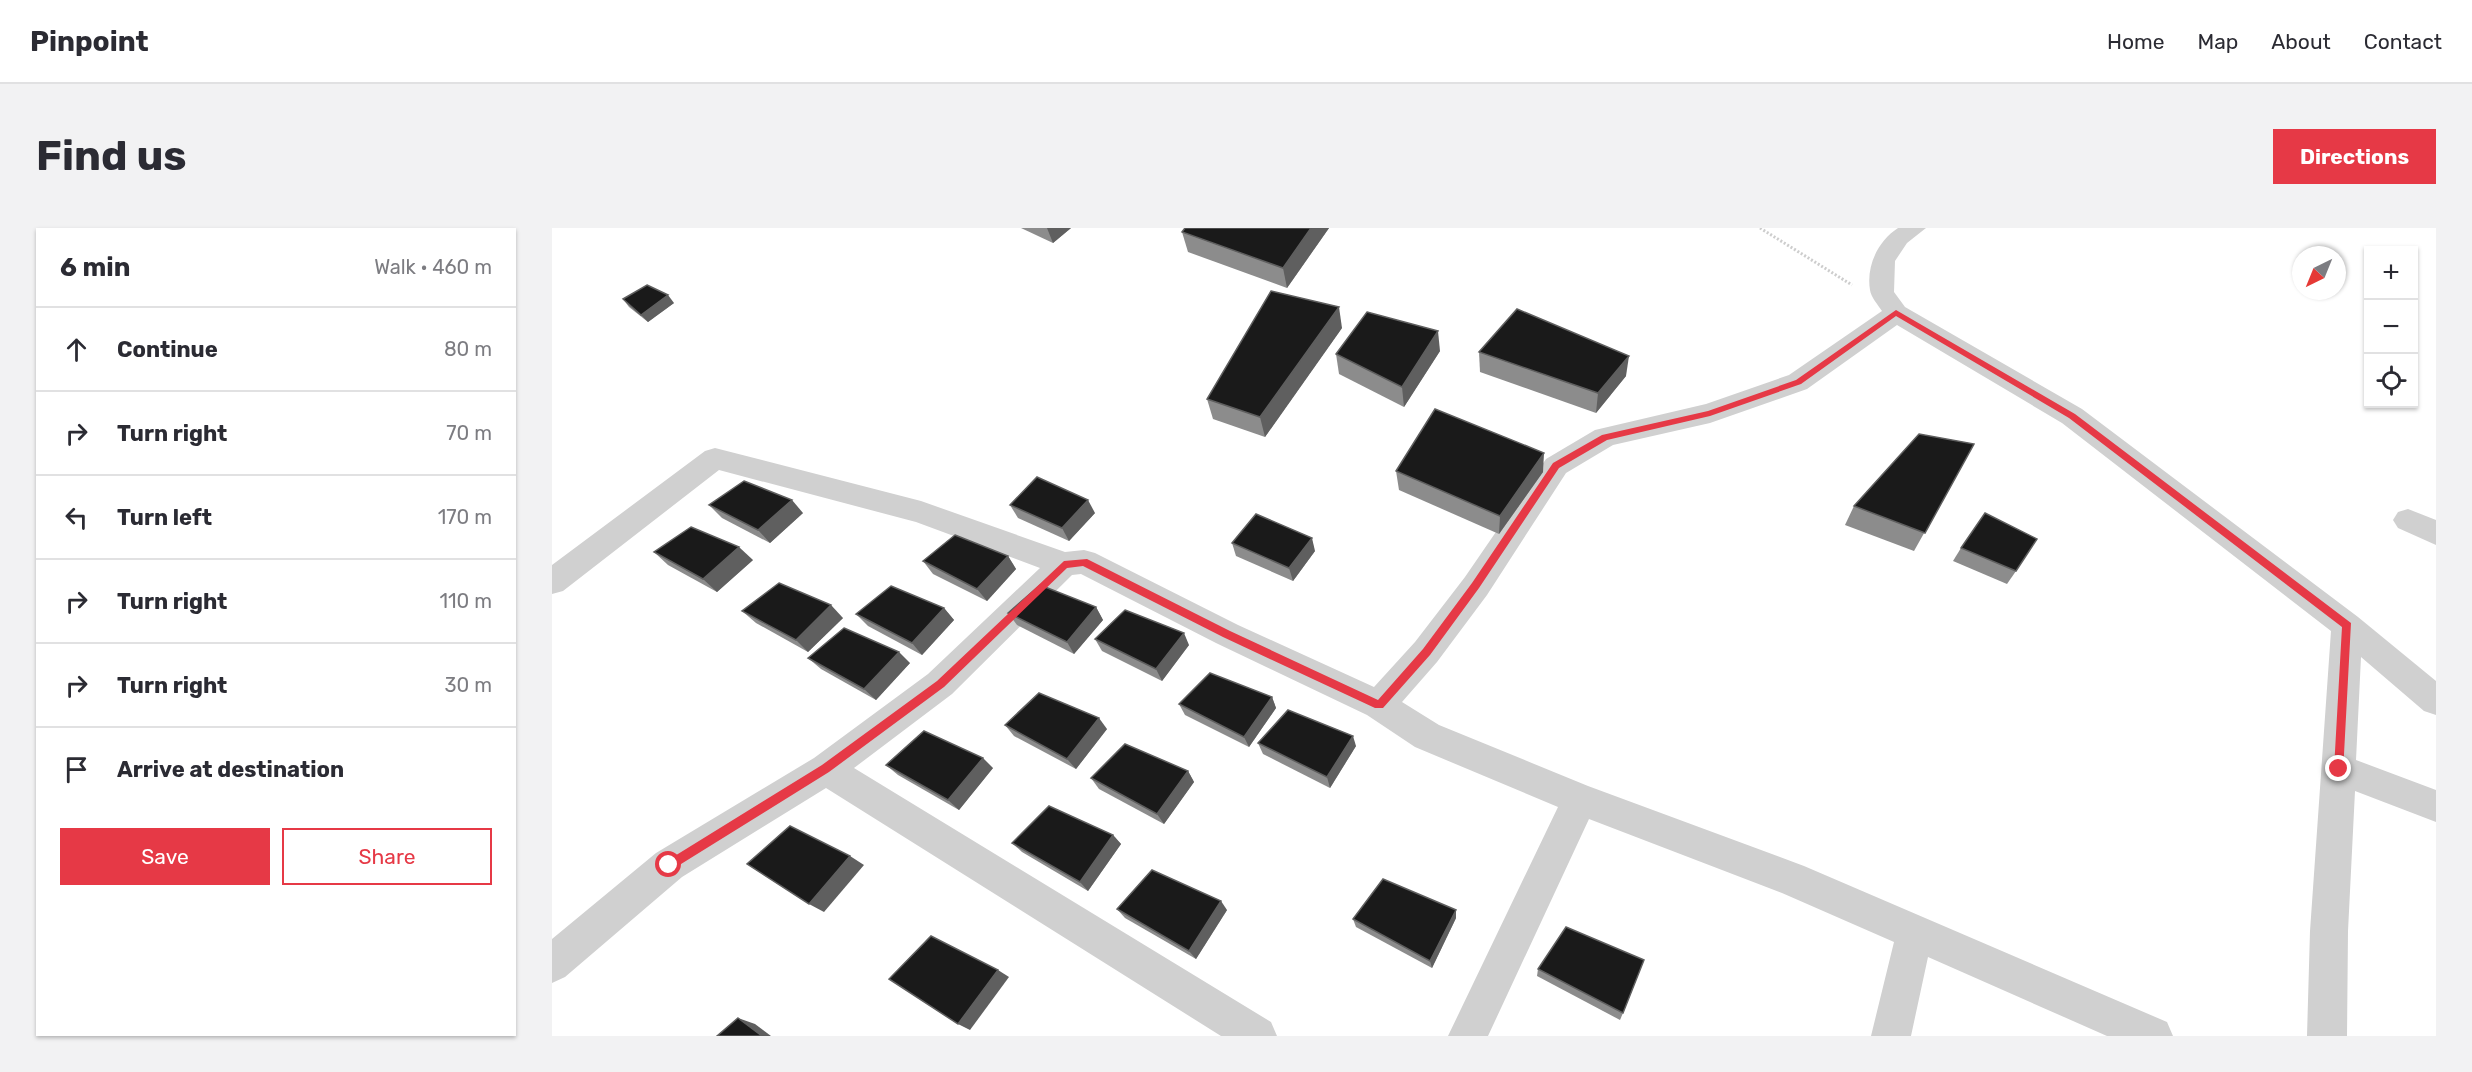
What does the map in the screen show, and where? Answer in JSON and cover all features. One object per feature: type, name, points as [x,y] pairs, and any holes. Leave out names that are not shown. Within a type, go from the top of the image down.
[{"type":"street","points":[[1914,228],[1899,238],[1883,261],[1882,292],[1896,313],[2072,416],[2347,626],[2436,701]]},
{"type":"street","points":[[1379,705],[1426,652],[1476,586],[1556,465],[1605,437],[1710,413],[1798,382],[1896,313]]},
{"type":"street","points":[[552,582],[716,458],[921,512],[1064,564],[1084,562],[1227,634],[1379,705],[1427,736],[1580,799],[1791,879],[2153,1036]]},
{"type":"street","points":[[2408,520],[2436,533]]},
{"type":"street","points":[[552,963],[669,865],[826,769],[940,684],[1064,564]]},
{"type":"street","points":[[2327,1036],[2329,931],[2347,626]]},
{"type":"street","points":[[826,769],[1257,1036]]},
{"type":"street","points":[[2339,769],[2436,806]]},
{"type":"street","points":[[1468,1036],[1580,799]]},
{"type":"street","points":[[1891,1036],[1915,933]]},
{"type":"path","points":[[1760,228],[1896,313]]},
{"type":"building","points":[[1185,228],[1311,228],[1283,268],[1182,232]]},
{"type":"building","points":[[647,285],[668,295],[641,315],[623,299]]},
{"type":"building","points":[[1271,291],[1339,307],[1260,417],[1207,399]]},
{"type":"building","points":[[1517,309],[1629,356],[1598,393],[1479,352]]},
{"type":"building","points":[[1367,312],[1438,331],[1402,387],[1336,354]]},
{"type":"building","points":[[1435,409],[1544,453],[1500,516],[1396,471]]},
{"type":"building","points":[[1919,434],[1974,444],[1925,533],[1854,506]]},
{"type":"building","points":[[1037,477],[1088,500],[1062,528],[1010,505]]},
{"type":"building","points":[[744,481],[792,500],[758,530],[709,505]]},
{"type":"building","points":[[1985,513],[2037,539],[2016,571],[1961,548]]},
{"type":"building","points":[[1256,514],[1312,538],[1289,568],[1232,543]]},
{"type":"building","points":[[691,527],[739,547],[703,579],[654,552]]},
{"type":"building","points":[[955,535],[1008,556],[977,589],[923,561]]},
{"type":"building","points":[[779,583],[831,605],[796,640],[742,611]]},
{"type":"building","points":[[1040,585],[1096,607],[1067,642],[1008,613]]},
{"type":"building","points":[[891,586],[944,608],[912,643],[856,614]]},
{"type":"building","points":[[1125,610],[1184,633],[1156,669],[1095,639]]},
{"type":"building","points":[[844,628],[899,652],[864,689],[808,658]]},
{"type":"building","points":[[1210,673],[1272,697],[1244,737],[1179,704]]},
{"type":"building","points":[[1039,693],[1099,718],[1067,759],[1005,725]]},
{"type":"building","points":[[1288,710],[1353,736],[1327,777],[1258,743]]},
{"type":"building","points":[[924,731],[983,758],[948,800],[886,765]]},
{"type":"building","points":[[1125,744],[1188,771],[1157,814],[1091,778]]},
{"type":"building","points":[[1049,806],[1113,835],[1080,882],[1012,843]]},
{"type":"building","points":[[790,826],[850,856],[809,904],[747,864]]},
{"type":"building","points":[[1152,870],[1221,901],[1189,951],[1117,909]]},
{"type":"building","points":[[1383,879],[1456,910],[1430,961],[1353,919]]},
{"type":"building","points":[[1566,927],[1644,960],[1623,1013],[1538,969]]},
{"type":"building","points":[[931,936],[998,970],[958,1024],[889,979]]},
{"type":"building","points":[[738,1018],[762,1036],[717,1036]]},
{"type":"route","points":[[669,865],[826,769],[940,684],[1064,564],[1084,562],[1227,634],[1379,705],[1426,652],[1476,586],[1556,465],[1605,437],[1710,413],[1798,382],[1896,313],[2072,416],[2347,626],[2339,769]]}]
